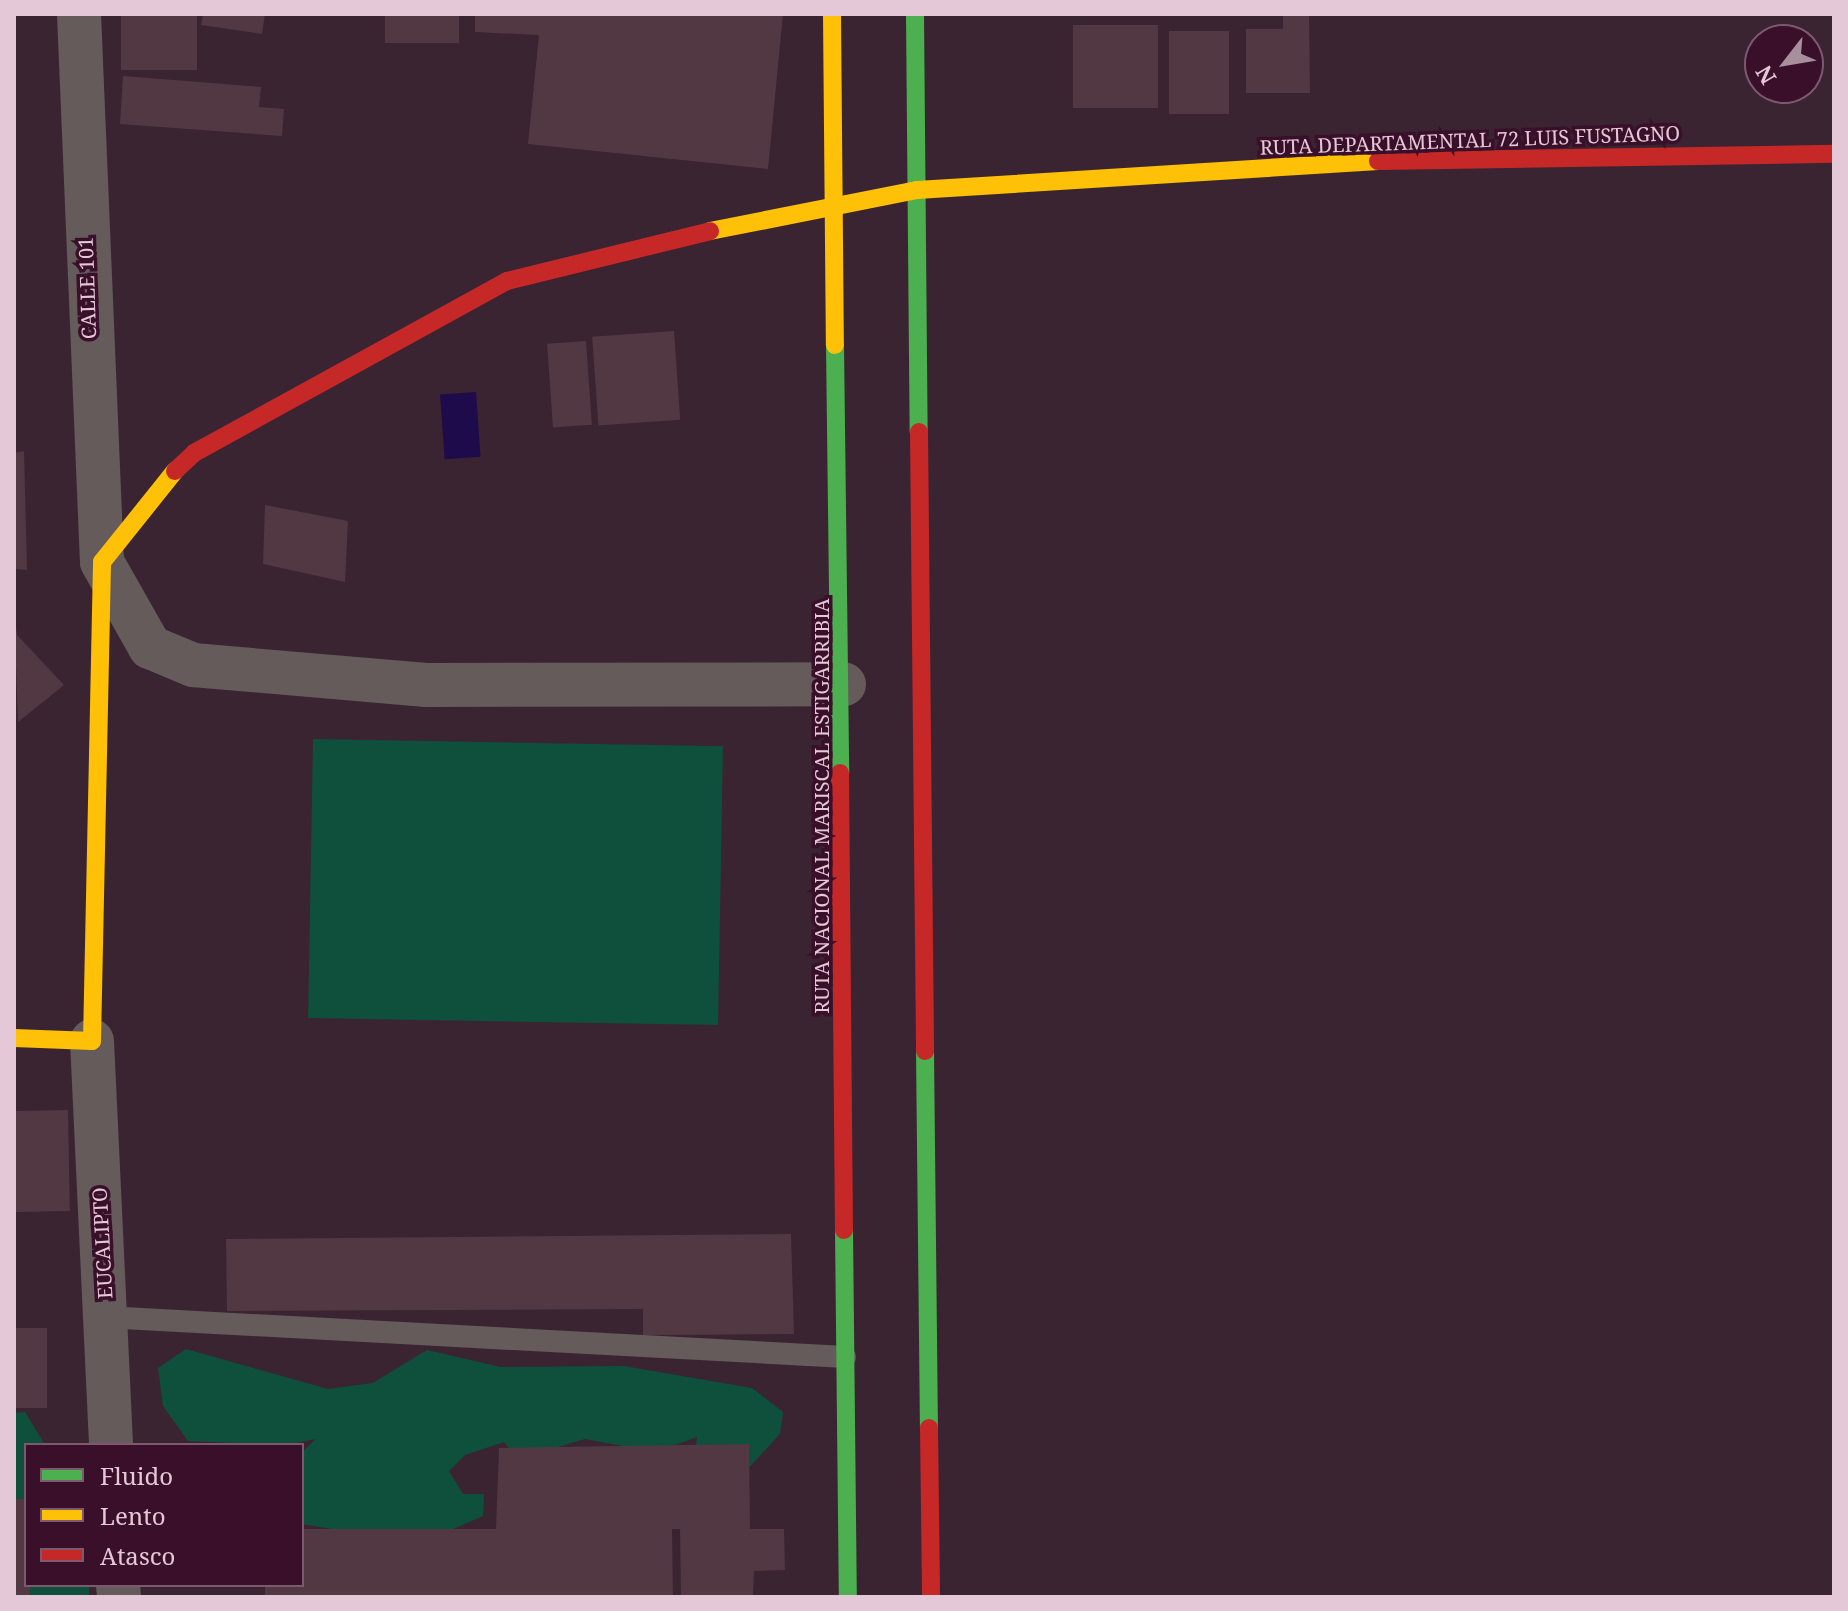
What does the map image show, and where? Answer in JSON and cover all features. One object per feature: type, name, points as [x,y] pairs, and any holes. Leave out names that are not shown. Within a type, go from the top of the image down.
[{"type":"main road","name":"RUTA NACIONAL MARISCAL ESTIGARRIBIA","points":[[832,14],[844,684],[848,1597]]},
{"type":"main road","points":[[915,14],[931,1597]]},
{"type":"main road","name":"RUTA DEPARTAMENTAL 72 LUIS FUSTAGNO","points":[[102,562],[149,495],[194,453],[507,281],[834,201],[917,190],[1352,161],[1834,154]]},
{"type":"main road","points":[[14,1038],[92,1041],[102,562]]},
{"type":"street","name":"CALLE 101","points":[[79,14],[102,562]]},
{"type":"street","points":[[102,562],[150,647],[193,665],[426,685],[844,684]]},
{"type":"street","name":"EUCALIPTO","points":[[92,1041],[111,1443]]},
{"type":"lane","points":[[105,1317],[845,1357]]},
{"type":"green space","points":[[313,739],[723,746],[718,1025],[308,1018]]},
{"type":"green space","points":[[186,1349],[328,1389],[373,1383],[427,1350],[501,1367],[624,1366],[752,1388],[783,1412],[780,1434],[743,1474],[693,1467],[697,1437],[655,1452],[585,1439],[517,1459],[504,1442],[465,1455],[449,1471],[463,1494],[484,1494],[483,1516],[453,1529],[368,1535],[304,1524],[304,1450],[316,1439],[295,1443],[188,1441],[163,1406],[158,1368]]},
{"type":"green space","points":[[25,1412],[44,1443],[24,1443],[24,1531],[14,1532],[14,1413]]},
{"type":"green space","points":[[21,1585],[89,1587],[89,1596],[33,1597]]},
{"type":"shaded area","points":[[476,392],[481,457],[445,459],[440,395]]},
{"type":"building","points":[[121,14],[197,14],[197,70],[121,70]]},
{"type":"building","points":[[203,14],[265,14],[262,34],[201,25]]},
{"type":"building","points":[[385,14],[459,14],[459,43],[385,43]]},
{"type":"building","points":[[475,14],[783,14],[768,169],[528,144],[539,35],[475,32]]},
{"type":"building","points":[[1283,14],[1309,14],[1310,93],[1246,93],[1246,29],[1283,29]]},
{"type":"building","points":[[1073,25],[1158,25],[1158,108],[1073,108]]},
{"type":"building","points":[[1169,31],[1229,31],[1229,114],[1169,114]]},
{"type":"building","points":[[123,76],[261,87],[259,107],[284,109],[282,136],[120,124]]},
{"type":"building","points":[[674,331],[680,420],[598,426],[592,337]]},
{"type":"building","points":[[586,341],[592,425],[553,428],[547,344]]},
{"type":"building","points":[[24,451],[27,570],[14,569],[14,453]]},
{"type":"building","points":[[265,505],[348,521],[345,582],[263,564]]},
{"type":"building","points":[[14,609],[17,635],[64,685],[18,722]]},
{"type":"building","points":[[68,1110],[70,1211],[16,1212],[14,1111]]},
{"type":"building","points":[[791,1234],[794,1334],[643,1335],[643,1309],[227,1311],[226,1239]]},
{"type":"building","points":[[14,1328],[47,1328],[47,1408],[14,1408]]},
{"type":"building","points":[[749,1444],[750,1529],[784,1529],[785,1570],[754,1571],[753,1597],[681,1597],[680,1529],[672,1529],[673,1597],[265,1597],[265,1587],[304,1587],[304,1529],[496,1529],[499,1448]]},
{"type":"building","points":[[14,1499],[24,1499],[24,1587],[30,1587],[30,1597],[14,1597]]},
{"type":"traffic: fast","points":[[915,14],[919,432]]},
{"type":"traffic: fast","points":[[835,345],[840,773]]},
{"type":"traffic: fast","points":[[925,1051],[929,1428]]},
{"type":"traffic: fast","points":[[844,1230],[848,1597]]},
{"type":"traffic: slow","points":[[832,14],[835,345]]},
{"type":"traffic: slow","points":[[710,231],[917,190],[1378,161]]},
{"type":"traffic: slow","points":[[14,1038],[92,1041],[102,562],[175,471]]},
{"type":"traffic: jam","points":[[1378,161],[1834,154]]},
{"type":"traffic: jam","points":[[175,471],[194,453],[507,281],[710,231]]},
{"type":"traffic: jam","points":[[919,432],[925,1051]]},
{"type":"traffic: jam","points":[[840,773],[844,1230]]},
{"type":"traffic: jam","points":[[929,1428],[931,1597]]}]
